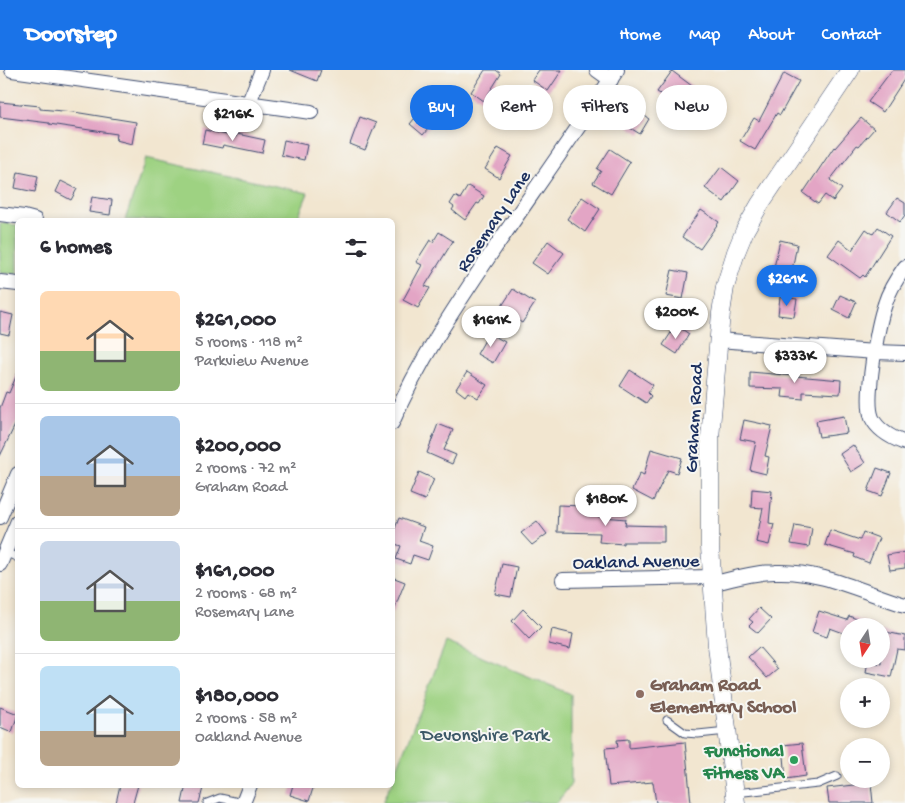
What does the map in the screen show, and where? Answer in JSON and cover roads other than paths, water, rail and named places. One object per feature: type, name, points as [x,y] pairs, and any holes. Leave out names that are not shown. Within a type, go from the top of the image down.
[{"type":"street","points":[[12,70],[83,75],[311,112]]},
{"type":"street","points":[[249,102],[262,70]]},
{"type":"street","points":[[597,70],[614,75]]},
{"type":"street","name":"Graham Road","points":[[735,798],[711,581],[709,497],[710,438],[718,340],[726,287],[736,252],[745,230],[760,204],[850,70]]},
{"type":"street","name":"Rosemary Lane","points":[[395,416],[422,362],[462,297],[614,75]]},
{"type":"street","points":[[0,214],[23,218]]},
{"type":"street","points":[[905,267],[885,303],[875,352],[870,401],[872,418],[879,428],[905,443]]},
{"type":"street","points":[[0,282],[15,284]]},
{"type":"street","points":[[718,340],[905,353]]},
{"type":"street","points":[[0,517],[15,481]]},
{"type":"street","points":[[7,558],[15,531]]},
{"type":"street","name":"Oakland Avenue","points":[[563,580],[711,581],[774,572],[799,572],[828,578],[905,605]]},
{"type":"street","points":[[243,803],[249,788]]},
{"type":"lane","points":[[667,720],[685,733],[698,734],[727,731]]},
{"type":"lane","points":[[735,798],[818,784],[837,776]]},
{"type":"lane","points":[[207,803],[220,798],[243,803]]},
{"type":"place","name":"Graham Road Elementary School","points":[[640,694]]},
{"type":"place","name":"Functional Fitness VA","points":[[794,760]]},
{"type":"park label","name":"Devonshire Park","points":[[485,733]]}]
